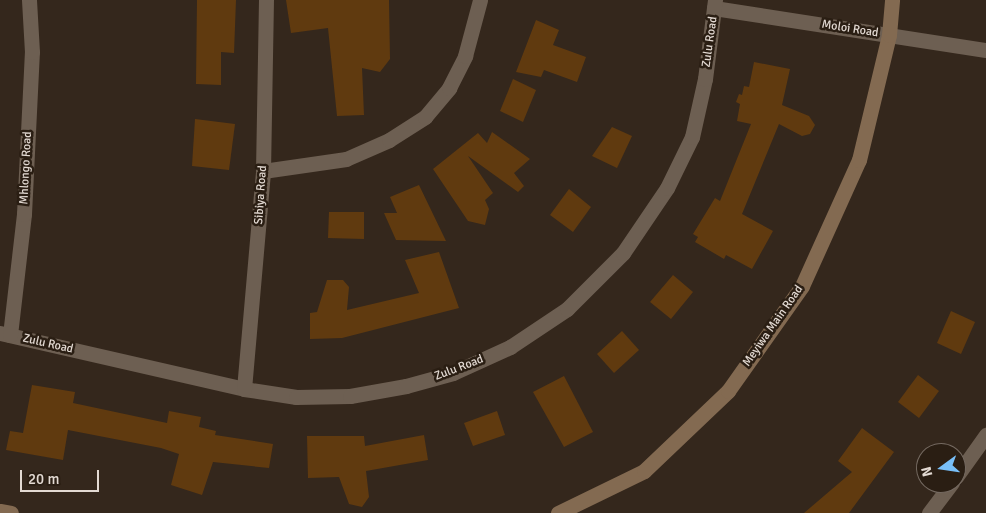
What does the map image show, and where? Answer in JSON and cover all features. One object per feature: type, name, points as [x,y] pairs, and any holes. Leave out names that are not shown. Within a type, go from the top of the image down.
[{"type":"street","name":"Mhlongo Road","points":[[5,334],[25,185],[32,52],[28,0]]},
{"type":"street","name":"Sibiya Road","points":[[244,388],[264,171],[266,0]]},
{"type":"street","points":[[264,171],[346,159],[389,140],[425,117],[449,88],[465,56],[480,0]]},
{"type":"street","name":"Meyiwa Main Road","points":[[558,513],[644,471],[728,391],[802,286],[859,160],[889,35],[892,0]]},
{"type":"street","name":"Zulu Road","points":[[5,334],[244,388],[296,397],[350,396],[406,386],[453,372],[510,347],[567,309],[623,253],[667,188],[692,137],[705,78],[715,4]]},
{"type":"street","name":"Moloi Road","points":[[715,4],[986,50]]},
{"type":"street","points":[[966,464],[986,435]]},
{"type":"street","points":[[929,513],[944,493]]},
{"type":"street","points":[[0,511],[10,513]]},
{"type":"building","points":[[197,0],[236,0],[234,53],[221,52],[221,85],[196,84]]},
{"type":"building","points":[[286,0],[389,0],[390,59],[380,72],[362,68],[364,115],[337,116],[328,28],[291,33]]},
{"type":"building","points":[[536,20],[559,30],[553,45],[586,57],[577,82],[544,70],[541,77],[516,72]]},
{"type":"building","points":[[754,62],[790,69],[782,105],[809,116],[815,125],[810,134],[802,136],[779,124],[742,214],[773,231],[752,269],[726,255],[724,259],[695,242],[698,237],[693,234],[715,198],[720,201],[751,124],[737,121],[740,104],[736,102],[739,94],[742,95],[744,86],[749,87]]},
{"type":"building","points":[[513,79],[536,90],[523,122],[500,111]]},
{"type":"building","points":[[195,119],[235,124],[229,170],[192,166]]},
{"type":"building","points":[[612,127],[632,136],[617,168],[592,156]]},
{"type":"building","points":[[492,132],[530,159],[514,173],[524,186],[518,192],[468,156],[493,193],[485,200],[489,209],[485,225],[468,221],[433,169],[478,133],[487,143]]},
{"type":"building","points":[[419,185],[446,241],[396,240],[384,213],[397,213],[390,197]]},
{"type":"building","points":[[569,189],[591,207],[573,232],[550,215]]},
{"type":"building","points":[[329,212],[364,212],[364,239],[328,238]]},
{"type":"building","points":[[439,252],[459,308],[342,338],[310,339],[310,313],[317,312],[327,280],[343,280],[349,287],[347,310],[419,293],[405,260]]},
{"type":"building","points":[[673,275],[693,292],[671,319],[650,302]]},
{"type":"building","points":[[951,311],[975,322],[961,354],[937,343]]},
{"type":"building","points":[[622,331],[639,350],[614,373],[597,354]]},
{"type":"building","points":[[918,375],[939,391],[919,418],[898,402]]},
{"type":"building","points":[[564,376],[593,432],[564,447],[533,392]]},
{"type":"building","points":[[32,385],[75,392],[73,403],[167,423],[169,411],[201,417],[199,427],[216,431],[215,435],[273,444],[269,468],[213,462],[202,495],[171,485],[179,454],[161,448],[68,430],[63,460],[6,450],[10,431],[23,433]]},
{"type":"building","points":[[497,411],[505,435],[473,446],[464,423]]},
{"type":"building","points":[[862,428],[894,452],[849,513],[804,513],[852,472],[838,461]]},
{"type":"building","points":[[424,435],[428,460],[366,471],[369,497],[362,507],[349,504],[339,477],[308,478],[307,436],[364,436],[365,446]]}]
